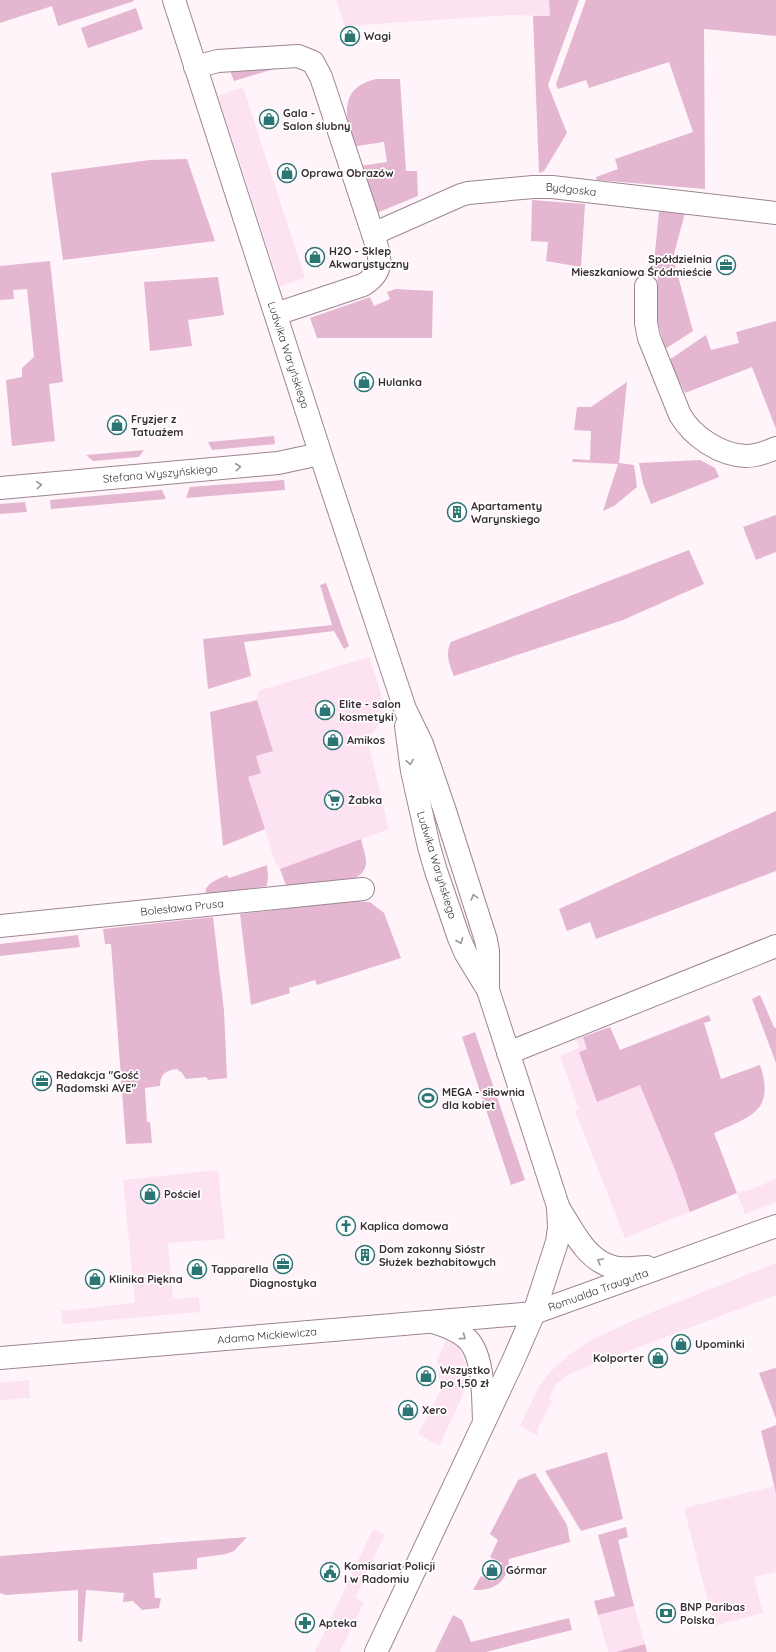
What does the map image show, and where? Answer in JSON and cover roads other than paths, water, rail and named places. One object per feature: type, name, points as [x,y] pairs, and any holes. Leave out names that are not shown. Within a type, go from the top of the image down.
[{"type":"street","name":"Ludwika Waryńskiego","points":[[174,0],[320,454],[405,709],[407,738],[412,772],[429,847],[459,938],[466,954],[488,990],[558,1206],[559,1228],[557,1242],[534,1313]]},
{"type":"street","points":[[195,67],[218,61],[298,56],[313,62],[321,77],[373,234],[378,251],[379,264],[378,272],[372,279],[362,285],[276,314]]},
{"type":"street","name":"Bydgoska","points":[[373,234],[454,197],[468,193],[533,187],[552,187],[776,213]]},
{"type":"street","points":[[646,286],[646,323],[649,338],[680,415],[687,426],[694,433],[719,449],[733,454],[762,454],[776,448]]},
{"type":"street","name":"Stefana Wyszyńskiego","points":[[0,488],[278,463],[320,454]]},
{"type":"street","name":"Bolesława Prusa","points":[[0,926],[364,890]]},
{"type":"street","points":[[508,1053],[776,946]]},
{"type":"street","points":[[558,1206],[585,1248],[594,1258],[604,1264],[613,1267],[626,1268],[666,1266]]},
{"type":"street","name":"Romualda Traugutta","points":[[376,1652],[514,1361],[534,1313],[776,1226]]},
{"type":"street","name":"Adama Mickiewicza","points":[[0,1358],[534,1313]]},
{"type":"street","name":"Romualda Traugutta","points":[[428,1321],[447,1326],[472,1344],[480,1369],[484,1422]]},
{"type":"place","name":"Wagi","points":[[350,36]]},
{"type":"place","name":"Gala - Salon ślubny","points":[[269,119]]},
{"type":"place","name":"Oprawa Obrazów","points":[[287,173]]},
{"type":"place","name":"H2O - Sklep Akwarystyczny","points":[[315,257]]},
{"type":"place","name":"Spółdzielnia Mieszkaniowa Śródmieście","points":[[726,265]]},
{"type":"place","name":"Hulanka","points":[[364,382]]},
{"type":"place","name":"Fryzjer z Tatuażem","points":[[117,425]]},
{"type":"place","name":"Apartamenty Warynskiego","points":[[457,512]]},
{"type":"place","name":"Elite - salon kosmetyki","points":[[325,710]]},
{"type":"place","name":"Amikos","points":[[333,740]]},
{"type":"place","name":"Żabka","points":[[334,800]]},
{"type":"place","name":"Redakcja \"Gość Radomski AVE\"","points":[[42,1081]]},
{"type":"place","name":"MEGA - siłownia dla kobiet","points":[[428,1098]]},
{"type":"place","name":"Pościel","points":[[150,1194]]},
{"type":"place","name":"Kaplica domowa","points":[[346,1226]]},
{"type":"place","name":"Dom zakonny Sióstr Służek bezhabitowych","points":[[365,1255]]},
{"type":"place","name":"Diagnostyka","points":[[283,1264]]},
{"type":"place","name":"Tapparella","points":[[197,1269]]},
{"type":"place","name":"Klinika Piękna","points":[[95,1279]]},
{"type":"place","name":"Upominki","points":[[681,1344]]},
{"type":"place","name":"Kolporter","points":[[658,1358]]},
{"type":"place","name":"Wszystko po 1,50 zł","points":[[426,1376]]},
{"type":"place","name":"Xero","points":[[408,1410]]},
{"type":"place","name":"Górmar","points":[[492,1570]]},
{"type":"place","name":"Komisariat Policji I w Radomiu","points":[[330,1572]]},
{"type":"place","name":"BNP Paribas Polska","points":[[666,1613]]},
{"type":"place","name":"Apteka","points":[[305,1623]]}]
